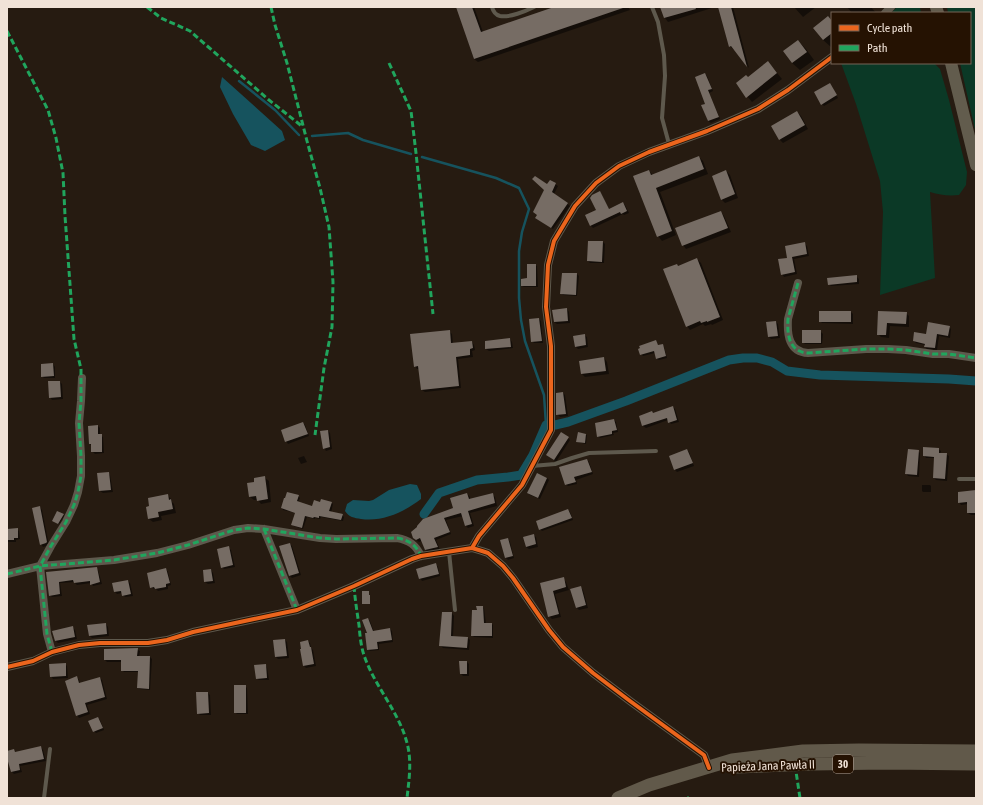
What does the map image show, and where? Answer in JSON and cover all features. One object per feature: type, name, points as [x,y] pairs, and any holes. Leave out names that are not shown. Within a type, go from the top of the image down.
[{"type":"main road","points":[[951,64],[976,165]]},
{"type":"main road","name":"Papieża Jana Pawła II","points":[[709,768],[732,760],[803,751],[976,751]]},
{"type":"main road","name":"Papieża Jana Pawła II","points":[[709,768],[888,763],[976,764]]},
{"type":"main road","name":"30","points":[[618,798],[649,785],[709,768]]},
{"type":"street","points":[[472,548],[479,536],[522,485],[551,430],[551,346],[546,307],[548,265],[554,241],[575,206],[596,183],[619,166],[649,152],[707,131],[758,109],[788,90],[831,58]]},
{"type":"street","points":[[798,283],[788,319],[790,341],[797,351],[808,353],[866,349],[901,350],[976,358]]},
{"type":"street","points":[[52,652],[44,614],[40,566],[66,522],[78,492],[81,476],[79,423],[82,378]]},
{"type":"street","points":[[7,574],[40,566],[114,560],[157,553],[188,545],[234,530],[248,528],[264,529],[320,538],[398,538],[412,543],[419,551],[421,556]]},
{"type":"street","points":[[264,529],[297,610]]},
{"type":"street","points":[[7,667],[33,661],[52,652],[79,645],[100,643],[148,643],[167,640],[192,632],[297,610],[354,586],[404,562],[421,556],[472,548],[488,553],[503,566],[563,647],[593,673],[704,755],[709,768]]},
{"type":"lane","points":[[492,7],[496,14],[500,16],[506,16],[534,7]]},
{"type":"lane","points":[[652,7],[658,22],[664,55],[666,76],[662,118],[670,145]]},
{"type":"lane","points":[[532,466],[555,464],[589,454],[656,451]]},
{"type":"lane","points":[[959,479],[976,479]]},
{"type":"lane","points":[[449,551],[455,610]]},
{"type":"lane","points":[[44,798],[50,749]]},
{"type":"green space","points":[[897,7],[920,7],[921,12],[892,12]]},
{"type":"green space","points":[[947,7],[976,7],[976,134],[960,64],[971,64],[971,12],[948,12]]},
{"type":"green space","points":[[841,64],[935,64],[940,69],[967,172],[966,185],[959,195],[944,195],[930,192],[935,278],[880,295],[883,212],[880,181],[856,104]]},
{"type":"water","points":[[222,77],[282,131],[285,140],[265,151],[251,145],[233,114],[220,87]]},
{"type":"water","points":[[410,484],[417,485],[421,494],[421,499],[408,508],[393,515],[369,520],[352,517],[345,511],[347,504],[353,500],[373,500],[389,490]]},
{"type":"building","points":[[456,7],[472,7],[481,32],[554,7],[623,8],[474,59]]},
{"type":"building","points":[[660,7],[695,7],[696,9],[664,18]]},
{"type":"building","points":[[718,7],[731,7],[747,67],[731,46],[729,47]]},
{"type":"building","points":[[828,16],[831,20],[831,34],[823,40],[813,28]]},
{"type":"building","points":[[798,40],[807,52],[792,63],[783,51]]},
{"type":"building","points":[[768,61],[777,73],[746,98],[736,83],[746,75],[748,77]]},
{"type":"building","points":[[705,73],[712,89],[708,90],[719,117],[708,121],[701,105],[705,104],[695,77]]},
{"type":"building","points":[[830,83],[837,95],[821,105],[814,92]]},
{"type":"building","points":[[797,111],[805,125],[779,140],[771,126]]},
{"type":"building","points":[[699,156],[704,169],[656,188],[672,231],[657,237],[633,176],[649,170],[651,175]]},
{"type":"building","points":[[726,170],[735,194],[721,200],[712,176]]},
{"type":"building","points":[[535,176],[547,184],[550,180],[556,183],[552,192],[568,203],[551,228],[535,218],[537,215],[533,212],[544,190],[532,179]]},
{"type":"building","points":[[600,191],[609,209],[623,202],[627,211],[621,214],[620,212],[590,226],[585,215],[596,210],[590,198],[592,195]]},
{"type":"building","points":[[721,211],[728,228],[682,246],[675,228]]},
{"type":"building","points":[[588,241],[603,241],[602,262],[587,261]]},
{"type":"building","points":[[805,242],[807,254],[792,257],[795,272],[781,275],[778,259],[787,258],[785,246]]},
{"type":"building","points":[[697,258],[720,317],[707,322],[701,323],[700,321],[686,327],[663,269],[677,264],[678,266]]},
{"type":"building","points":[[527,264],[536,264],[536,286],[521,286],[521,279],[527,278]]},
{"type":"building","points":[[562,273],[577,273],[576,295],[560,294]]},
{"type":"building","points":[[857,275],[857,282],[828,285],[827,278]]},
{"type":"building","points":[[567,308],[568,321],[554,322],[552,310]]},
{"type":"building","points":[[819,311],[851,311],[851,322],[819,322]]},
{"type":"building","points":[[878,311],[907,312],[906,324],[887,323],[886,335],[877,335]]},
{"type":"building","points":[[539,318],[542,341],[531,342],[529,319]]},
{"type":"building","points":[[776,321],[778,336],[768,337],[766,322]]},
{"type":"building","points":[[928,322],[950,326],[948,336],[937,334],[935,348],[924,347],[925,344],[913,341],[914,332],[926,334]]},
{"type":"building","points":[[450,330],[451,343],[472,341],[473,348],[470,349],[470,355],[456,357],[459,386],[421,390],[418,366],[414,367],[410,334]]},
{"type":"building","points":[[802,330],[821,330],[821,343],[802,343]]},
{"type":"building","points":[[585,334],[586,345],[575,347],[573,336]]},
{"type":"building","points":[[510,338],[511,347],[485,349],[485,341]]},
{"type":"building","points":[[656,340],[658,345],[663,344],[666,356],[656,359],[654,351],[640,355],[638,349],[640,348],[639,346]]},
{"type":"building","points":[[604,357],[606,371],[581,374],[579,361]]},
{"type":"building","points":[[53,363],[54,376],[41,377],[41,364]]},
{"type":"building","points":[[48,381],[60,381],[61,397],[49,398]]},
{"type":"building","points":[[563,392],[566,414],[556,415],[556,393]]},
{"type":"building","points":[[673,406],[677,420],[668,423],[667,418],[642,426],[639,416]]},
{"type":"building","points":[[614,419],[617,430],[612,431],[612,434],[597,437],[595,423]]},
{"type":"building","points":[[303,422],[308,434],[285,442],[281,430]]},
{"type":"building","points":[[98,425],[98,434],[102,434],[102,452],[91,452],[88,426]]},
{"type":"building","points":[[328,430],[330,447],[323,449],[320,431]]},
{"type":"building","points":[[561,432],[569,437],[554,460],[546,455]]},
{"type":"building","points":[[578,432],[586,434],[585,443],[576,442]]},
{"type":"building","points":[[923,447],[939,448],[939,453],[947,453],[945,479],[933,478],[934,457],[923,456]]},
{"type":"building","points":[[687,449],[693,463],[674,470],[669,456]]},
{"type":"building","points":[[908,449],[919,450],[917,475],[905,474]]},
{"type":"building","points":[[587,459],[592,472],[574,477],[576,482],[565,485],[559,467]]},
{"type":"building","points":[[109,472],[111,490],[99,491],[97,473]]},
{"type":"building","points":[[537,473],[547,478],[538,498],[527,493]]},
{"type":"building","points":[[265,476],[268,499],[257,501],[256,496],[249,497],[247,483],[254,482],[254,478]]},
{"type":"building","points":[[976,490],[976,513],[967,513],[967,502],[958,503],[958,492]]},
{"type":"building","points":[[287,492],[299,495],[297,501],[312,506],[314,500],[320,502],[321,499],[332,502],[329,511],[343,514],[341,520],[319,516],[319,518],[313,518],[305,516],[302,528],[291,525],[295,513],[281,508]]},
{"type":"building","points":[[467,493],[469,499],[493,493],[495,503],[468,511],[472,524],[465,526],[461,513],[444,518],[450,532],[434,538],[438,547],[425,550],[420,538],[416,540],[413,538],[411,532],[423,519],[453,508],[450,498]]},
{"type":"building","points":[[168,494],[169,500],[171,499],[173,509],[158,512],[159,517],[148,519],[146,507],[149,506],[148,498]]},
{"type":"building","points":[[40,506],[47,542],[40,545],[32,508]]},
{"type":"building","points":[[568,509],[572,518],[539,530],[536,521]]},
{"type":"building","points":[[57,511],[64,514],[58,524],[52,521]]},
{"type":"building","points":[[18,528],[18,538],[14,538],[14,540],[7,540],[7,529]]},
{"type":"building","points":[[534,534],[536,544],[526,547],[523,537]]},
{"type":"building","points":[[508,538],[513,556],[505,558],[500,540]]},
{"type":"building","points":[[290,543],[299,573],[289,576],[279,546]]},
{"type":"building","points":[[229,546],[233,565],[221,568],[217,549]]},
{"type":"building","points":[[436,563],[439,574],[419,579],[416,569]]},
{"type":"building","points":[[97,567],[100,582],[90,585],[90,581],[74,583],[73,580],[59,582],[60,594],[49,596],[46,572]]},
{"type":"building","points":[[166,568],[170,583],[166,584],[166,587],[155,589],[154,587],[150,588],[147,573]]},
{"type":"building","points":[[211,569],[213,581],[204,582],[203,570]]},
{"type":"building","points":[[564,577],[566,587],[553,591],[559,614],[548,617],[540,583]]},
{"type":"building","points":[[128,580],[131,594],[122,596],[121,591],[114,592],[112,583]]},
{"type":"building","points":[[581,586],[586,605],[576,608],[570,589]]},
{"type":"building","points":[[362,591],[369,591],[370,604],[362,604]]},
{"type":"building","points":[[476,606],[483,606],[484,623],[492,623],[492,636],[471,636],[472,610],[477,610]]},
{"type":"building","points":[[442,612],[452,612],[451,636],[468,637],[467,648],[439,646]]},
{"type":"building","points":[[368,618],[373,631],[390,628],[392,640],[377,642],[378,649],[367,650],[365,633],[367,633],[362,620]]},
{"type":"building","points":[[106,623],[107,634],[89,636],[87,625]]},
{"type":"building","points":[[73,626],[75,637],[55,641],[52,631]]},
{"type":"building","points":[[285,639],[287,656],[275,657],[273,640]]},
{"type":"building","points":[[308,640],[311,647],[314,664],[303,666],[300,642]]},
{"type":"building","points":[[138,648],[137,656],[150,656],[149,689],[137,688],[138,671],[121,671],[121,660],[104,660],[104,649]]},
{"type":"building","points":[[459,661],[467,661],[467,674],[460,674]]},
{"type":"building","points":[[66,663],[66,676],[50,677],[49,664]]},
{"type":"building","points":[[266,664],[267,678],[256,679],[254,665]]},
{"type":"building","points":[[77,676],[79,683],[100,677],[105,697],[85,703],[88,712],[76,716],[65,681]]},
{"type":"building","points":[[234,685],[246,685],[246,713],[234,713]]},
{"type":"building","points":[[196,692],[208,692],[209,713],[197,714]]},
{"type":"building","points":[[98,717],[103,728],[93,732],[88,721]]},
{"type":"building","points":[[41,746],[44,759],[19,764],[20,770],[11,772],[7,758],[7,751],[14,749],[15,752]]},
{"type":"waterway","points":[[239,81],[275,110],[299,135]]},
{"type":"waterway","points":[[312,136],[348,133],[363,140],[411,154]]},
{"type":"waterway","points":[[422,157],[496,178],[519,188],[529,209],[522,232],[519,251],[519,298],[525,341],[544,395],[546,425]]},
{"type":"waterway","points":[[555,425],[568,422],[626,401],[729,360],[743,358],[757,358],[772,362],[787,371],[820,375],[976,381]]},
{"type":"waterway","points":[[424,514],[439,493],[477,480],[521,475],[533,455],[546,425]]},
{"type":"marked path","points":[[147,7],[161,18],[190,31],[269,100],[303,127]]},
{"type":"marked path","points":[[271,7],[320,188],[329,227],[333,282],[332,327],[324,368],[315,435]]},
{"type":"marked path","points":[[7,31],[48,110],[56,138],[63,173],[74,339],[81,369],[79,423],[81,476],[78,492],[66,522],[40,566],[47,634],[52,652]]},
{"type":"marked path","points":[[389,63],[411,111],[433,314]]},
{"type":"marked path","points":[[798,283],[788,319],[790,342],[797,350],[808,353],[888,349],[933,354],[949,354],[976,358]]},
{"type":"marked path","points":[[7,574],[40,566],[114,560],[157,553],[188,545],[234,530],[248,528],[264,529],[320,538],[397,538],[412,544],[421,556]]},
{"type":"marked path","points":[[264,529],[297,610]]},
{"type":"marked path","points":[[354,586],[361,642],[364,654],[375,680],[399,721],[409,750],[410,764],[407,798]]},
{"type":"marked path","points":[[795,765],[800,798]]},
{"type":"cycle path","points":[[472,548],[479,536],[522,485],[551,430],[551,346],[546,307],[548,265],[554,241],[575,206],[596,183],[619,166],[649,152],[707,131],[758,109],[788,90],[831,58]]},
{"type":"cycle path","points":[[7,667],[33,661],[52,652],[79,645],[100,643],[148,643],[167,640],[193,632],[297,610],[412,559],[421,556],[472,548],[488,553],[503,566],[563,647],[593,673],[704,755],[709,768]]}]
